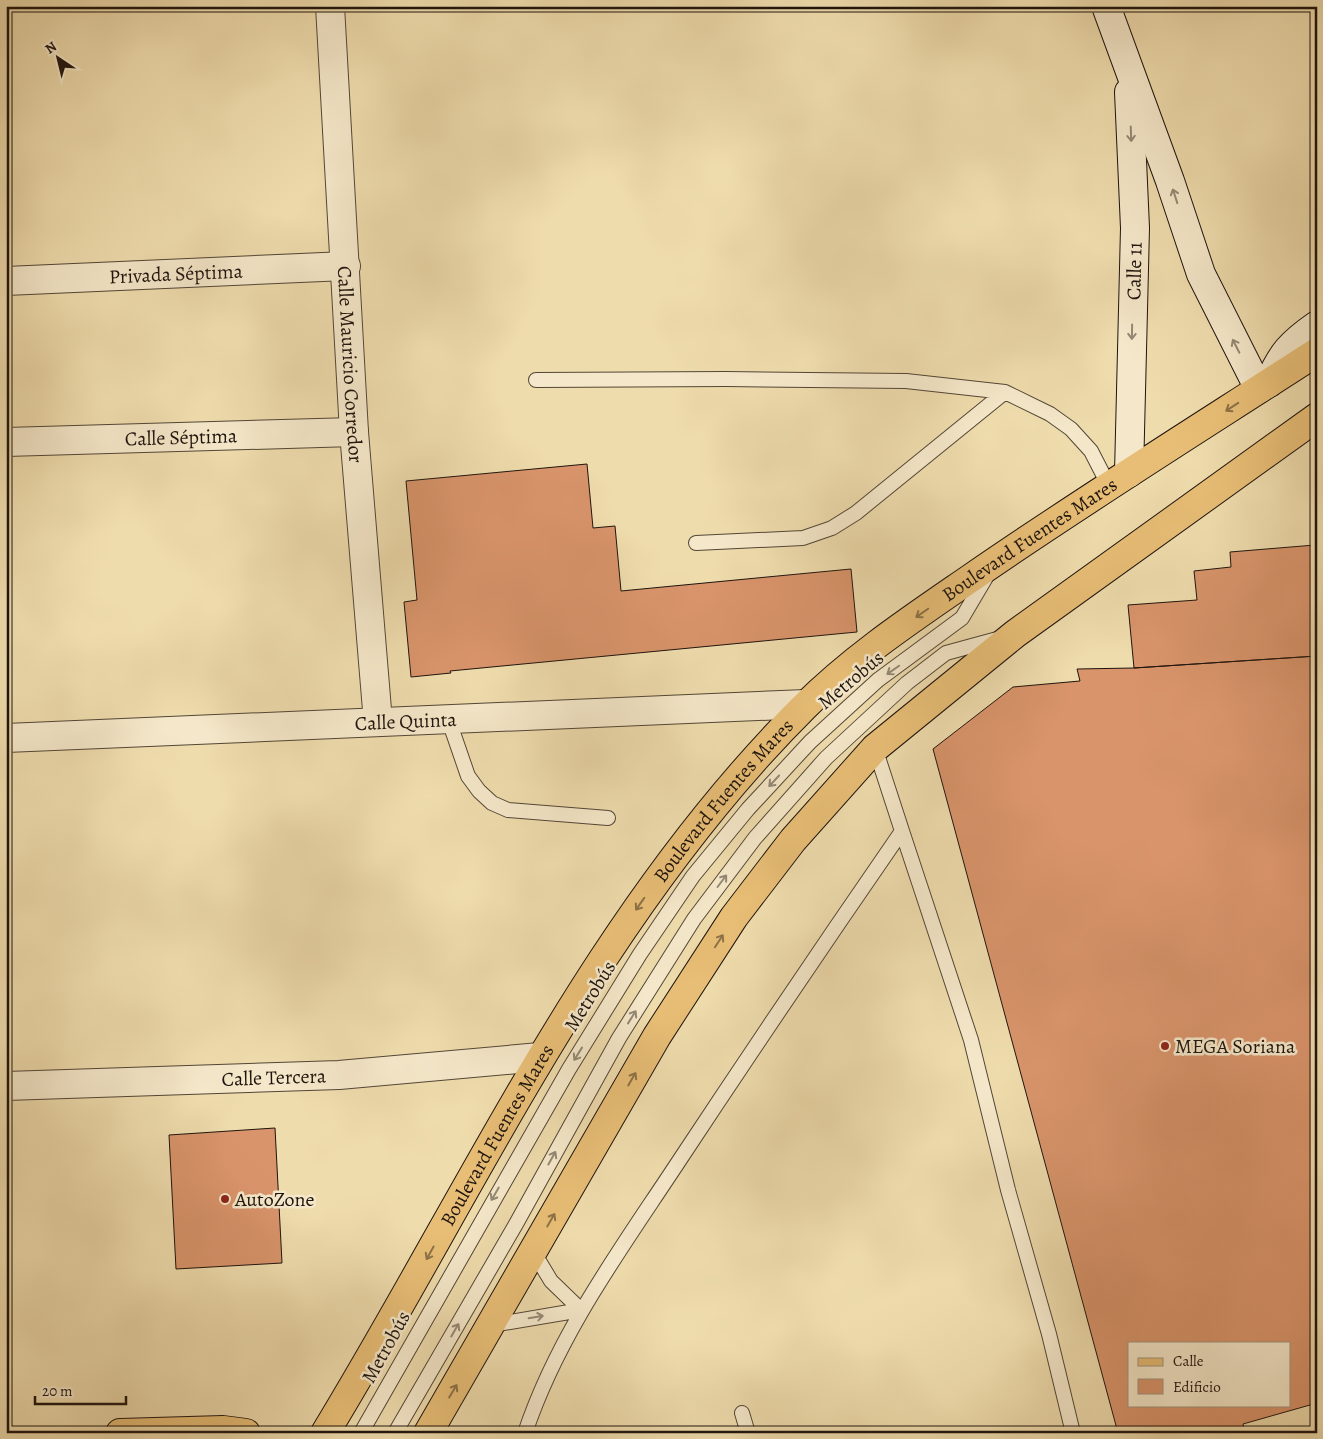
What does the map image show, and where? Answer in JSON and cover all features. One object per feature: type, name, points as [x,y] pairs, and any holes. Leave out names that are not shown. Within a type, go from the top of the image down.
[{"type":"main road","name":"Boulevard Fuentes Mares","points":[[325,1433],[381,1341],[540,1057],[639,905],[731,783],[806,704],[876,645],[996,561],[1119,479],[1317,352]]},
{"type":"main road","points":[[428,1433],[657,1036],[734,917],[793,840],[875,748],[1015,634],[1316,418]]},
{"type":"main road","points":[[137,1432],[224,1430],[246,1433]]},
{"type":"street","name":"Calle Mauricio Corredor","points":[[330,6],[354,432],[378,722]]},
{"type":"street","name":"Calle 11","points":[[1106,6],[1201,274],[1264,386]]},
{"type":"street","name":"Calle 11","points":[[1119,479],[1134,228],[1129,68]]},
{"type":"street","name":"Privada Séptima","points":[[6,281],[346,266]]},
{"type":"street","points":[[1264,386],[1285,350],[1317,325]]},
{"type":"street","name":"Calle Séptima","points":[[6,442],[354,432]]},
{"type":"street","name":"Calle Quinta","points":[[6,738],[806,704]]},
{"type":"street","name":"Calle Tercera","points":[[6,1086],[339,1075],[540,1057]]},
{"type":"lane","points":[[536,380],[726,378],[906,381],[1006,392],[1050,414],[1071,429],[1119,479]]},
{"type":"lane","points":[[696,543],[803,538],[832,528],[856,513],[1006,392]]},
{"type":"lane","name":"Metrobús","points":[[361,1433],[569,1069],[640,954],[693,876],[748,809],[810,742],[878,680],[962,618],[996,561]]},
{"type":"lane","points":[[395,1433],[521,1216],[619,1038],[694,919],[755,838],[826,758],[907,683],[946,653],[1015,634]]},
{"type":"lane","points":[[448,718],[468,776],[479,791],[492,803],[508,810],[608,818]]},
{"type":"lane","points":[[875,748],[971,1040],[1010,1199],[1050,1334],[1073,1433]]},
{"type":"lane","points":[[525,1433],[536,1398],[581,1310],[786,998],[902,831]]},
{"type":"lane","points":[[533,1251],[551,1281],[581,1310]]},
{"type":"lane","points":[[492,1325],[581,1310]]},
{"type":"lane","points":[[742,1413],[748,1433]]},
{"type":"building","points":[[587,464],[593,528],[615,526],[621,591],[851,569],[857,632],[450,671],[451,673],[411,677],[404,602],[417,600],[406,481]]},
{"type":"building","points":[[1312,500],[1317,500],[1317,656],[1134,668],[1128,605],[1197,600],[1194,571],[1231,567],[1230,552],[1315,545]]},
{"type":"building","name":"MEGA Soriana","points":[[1317,656],[1317,1403],[1243,1424],[1245,1433],[1118,1433],[933,749],[1013,687],[1080,681],[1077,669],[1134,668]]},
{"type":"building","name":"AutoZone","points":[[275,1128],[282,1263],[176,1269],[169,1135]]},
{"type":"place","name":"MEGA Soriana","points":[[1165,1046]]},
{"type":"place","name":"AutoZone","points":[[225,1199]]}]
